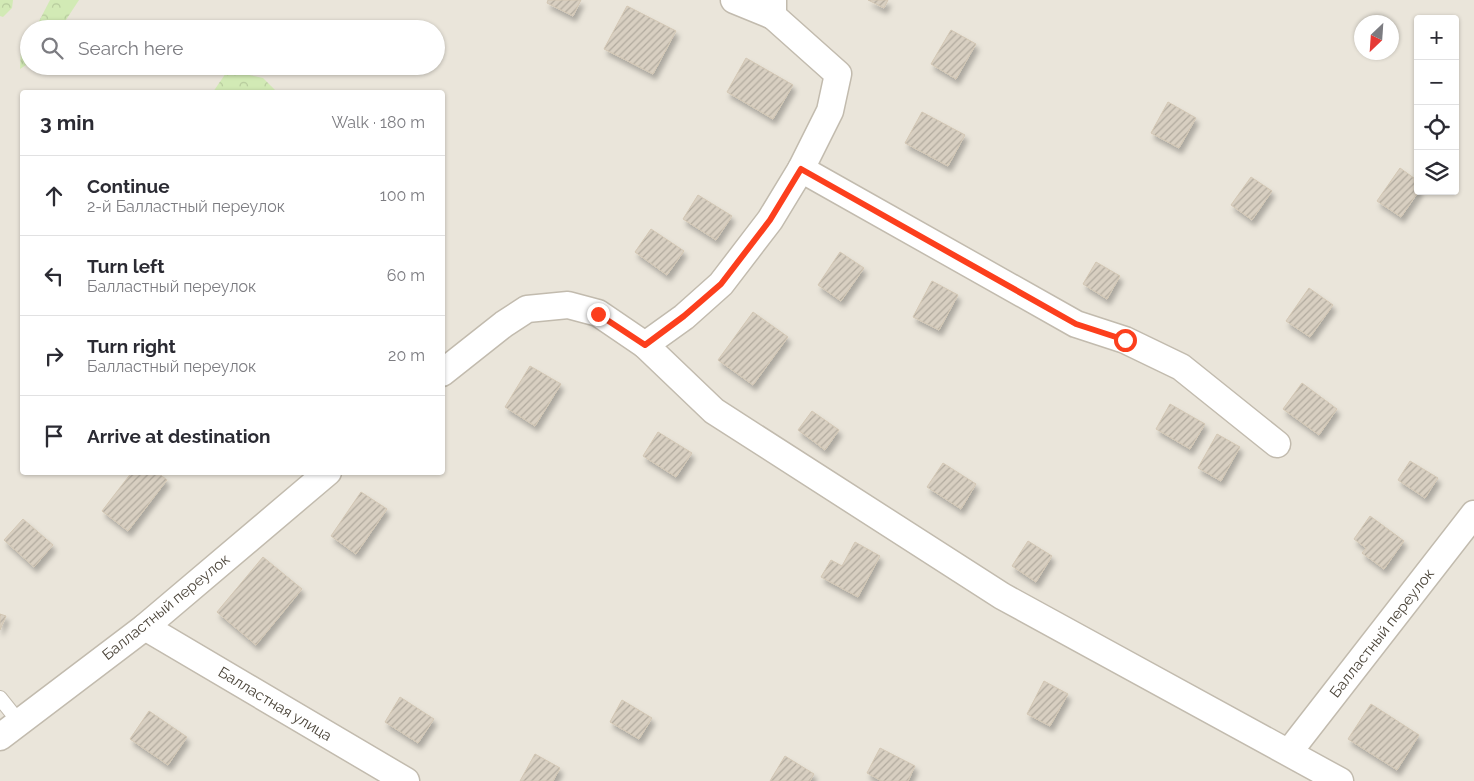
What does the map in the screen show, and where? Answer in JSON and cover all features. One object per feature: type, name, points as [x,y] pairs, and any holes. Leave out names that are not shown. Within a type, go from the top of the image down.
[{"type":"street","points":[[645,345],[684,316],[721,284],[770,220],[801,169],[830,111],[838,74],[773,8],[734,0]]},
{"type":"street","points":[[801,169],[1076,324],[1125,340],[1181,367],[1278,444]]},
{"type":"street","points":[[445,370],[504,324],[527,309],[568,306],[598,314],[645,345],[714,411],[1002,596],[1340,781]]},
{"type":"street","name":"Балластный переулок","points":[[10,730],[144,627],[324,475]]},
{"type":"street","name":"Балластный переулок","points":[[1289,752],[1474,514]]},
{"type":"street","name":"Балластная улица","points":[[144,627],[406,781]]},
{"type":"lane","points":[[0,698],[10,730]]},
{"type":"shaded area","points":[[0,0],[1474,0],[1474,781],[0,781]]},
{"type":"green space","points":[[0,0],[13,0],[12,8],[3,17],[0,16]]},
{"type":"green space","points":[[50,0],[79,0],[66,20],[40,20]]},
{"type":"green space","points":[[225,75],[250,75],[263,78],[275,90],[214,90]]},
{"type":"building","points":[[548,0],[581,0],[573,16],[547,3]]},
{"type":"building","points":[[868,0],[888,0],[884,8]]},
{"type":"building","points":[[627,6],[676,31],[653,74],[604,49]]},
{"type":"building","points":[[951,30],[976,44],[956,79],[931,64]]},
{"type":"building","points":[[746,58],[793,85],[773,119],[727,92]]},
{"type":"building","points":[[1168,102],[1196,118],[1179,148],[1151,133]]},
{"type":"building","points":[[922,112],[965,135],[948,166],[905,143]]},
{"type":"building","points":[[1400,168],[1414,178],[1414,195],[1416,195],[1401,217],[1377,201]]},
{"type":"building","points":[[1251,177],[1272,191],[1252,220],[1231,205]]},
{"type":"building","points":[[698,195],[732,216],[716,240],[683,219]]},
{"type":"building","points":[[651,229],[684,251],[667,275],[635,252]]},
{"type":"building","points":[[840,252],[864,268],[841,301],[818,285]]},
{"type":"building","points":[[1096,262],[1120,276],[1107,299],[1083,284]]},
{"type":"building","points":[[932,281],[958,295],[939,330],[913,317]]},
{"type":"building","points":[[1309,288],[1333,305],[1310,337],[1286,321]]},
{"type":"building","points":[[753,312],[788,337],[753,385],[718,360]]},
{"type":"building","points":[[530,366],[561,384],[535,426],[505,407]]},
{"type":"building","points":[[1302,383],[1337,409],[1319,435],[1283,409]]},
{"type":"building","points":[[1170,404],[1205,424],[1190,449],[1156,429]]},
{"type":"building","points":[[812,411],[839,430],[825,450],[798,430]]},
{"type":"building","points":[[658,432],[692,453],[676,477],[643,456]]},
{"type":"building","points":[[1217,434],[1240,447],[1221,481],[1198,468]]},
{"type":"building","points":[[1410,461],[1438,478],[1425,498],[1398,480]]},
{"type":"building","points":[[943,463],[976,484],[961,509],[927,487]]},
{"type":"building","points":[[130,475],[161,475],[167,480],[128,531],[102,511]]},
{"type":"building","points":[[361,492],[387,509],[356,554],[331,536]]},
{"type":"building","points":[[1370,516],[1404,541],[1384,569],[1362,553],[1366,548],[1354,539]]},
{"type":"building","points":[[23,519],[53,545],[34,567],[4,540]]},
{"type":"building","points":[[1028,541],[1052,556],[1036,582],[1012,566]]},
{"type":"building","points":[[855,542],[880,556],[858,597],[821,577],[831,560],[842,566]]},
{"type":"building","points":[[263,557],[302,589],[256,645],[217,612]]},
{"type":"building","points":[[0,614],[6,616],[0,630]]},
{"type":"building","points":[[1044,681],[1068,694],[1050,726],[1027,714]]},
{"type":"building","points":[[400,697],[434,719],[418,743],[385,722]]},
{"type":"building","points":[[622,700],[652,718],[639,739],[610,722]]},
{"type":"building","points":[[1371,704],[1419,735],[1397,770],[1348,739]]},
{"type":"building","points":[[149,711],[187,737],[168,765],[130,739]]},
{"type":"building","points":[[880,748],[915,766],[908,781],[882,781],[867,773]]},
{"type":"building","points":[[535,754],[560,768],[553,781],[520,781]]},
{"type":"building","points":[[785,756],[814,774],[810,781],[770,781]]},
{"type":"route","points":[[598,314],[645,345],[684,316],[721,284],[770,220],[801,169],[1076,324],[1125,340]]}]
